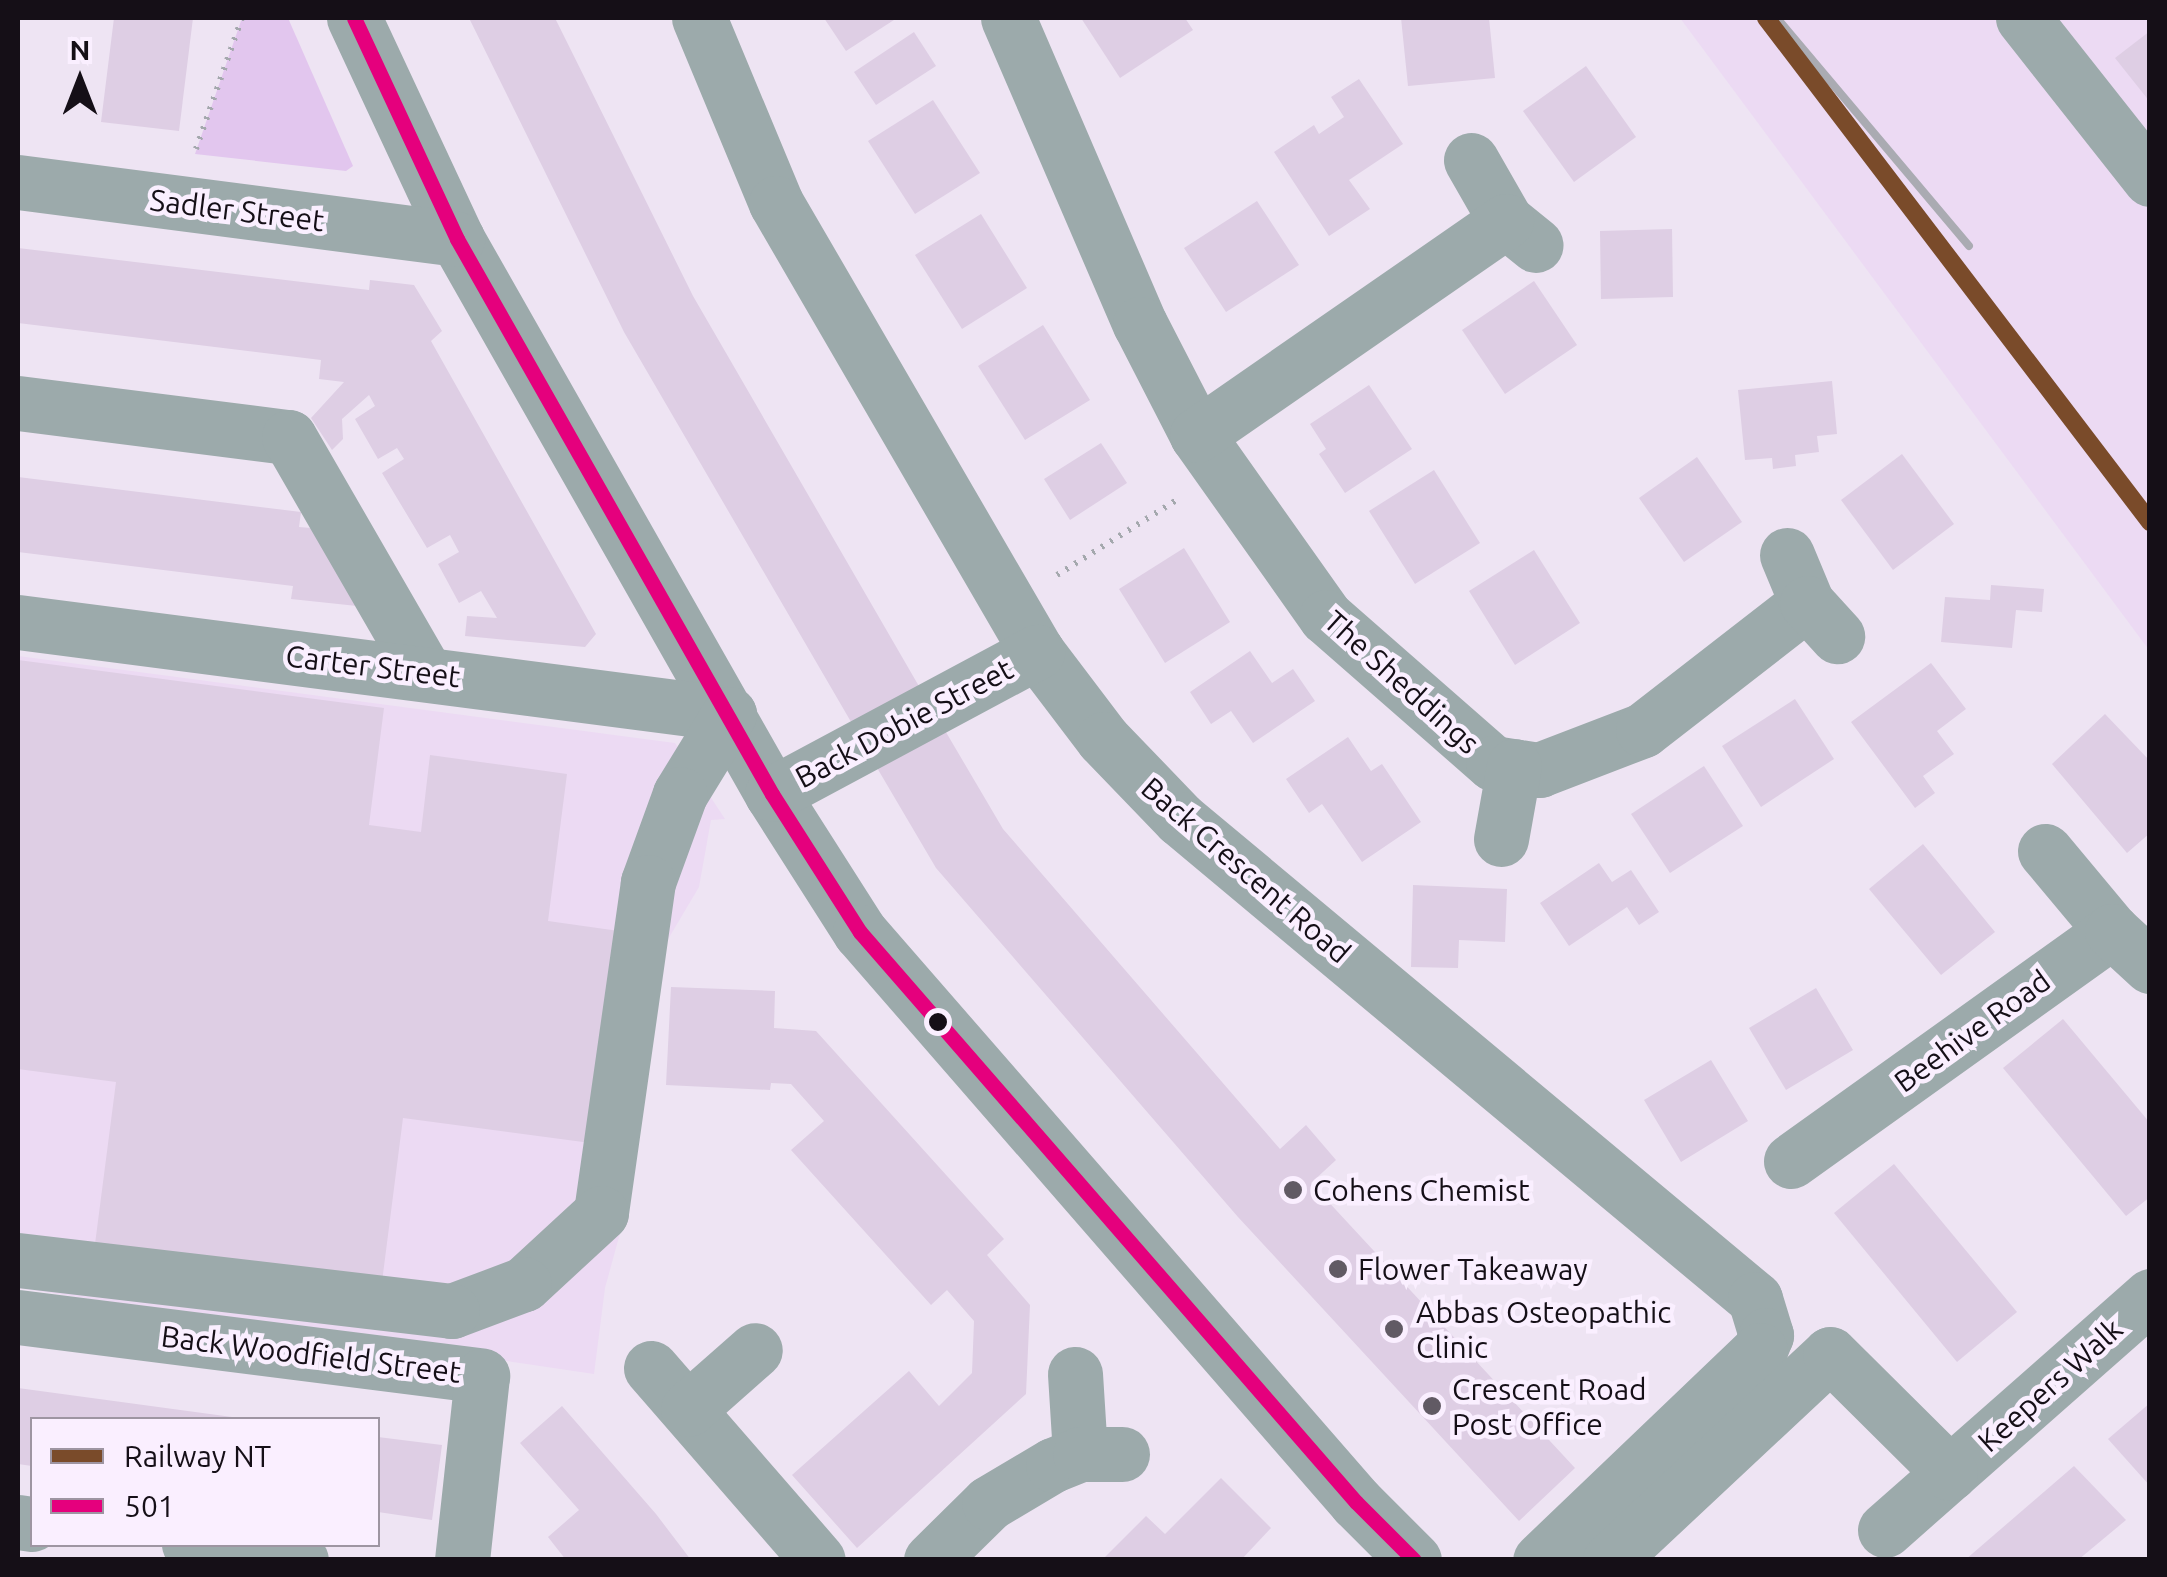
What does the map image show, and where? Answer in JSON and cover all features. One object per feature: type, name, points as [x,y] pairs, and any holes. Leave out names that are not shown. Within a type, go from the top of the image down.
[{"type":"street","points":[[354,18],[458,239],[772,794],[860,932],[943,1032],[1356,1502],[1414,1560]]},
{"type":"street","name":"Back Crescent Road","points":[[699,18],[776,202],[1036,652],[1104,739],[1180,819],[1755,1299],[1766,1335],[1760,1350],[1540,1560]]},
{"type":"street","name":"The Sheddings","points":[[1008,18],[1140,324],[1210,453],[1326,618],[1493,763],[1539,770],[1643,730],[1811,598]]},
{"type":"street","points":[[2023,18],[2150,179]]},
{"type":"street","points":[[1210,453],[1521,233],[1470,160]]},
{"type":"street","name":"Sadler Street","points":[[18,182],[458,239]]},
{"type":"street","points":[[18,403],[289,437],[425,673]]},
{"type":"street","name":"Carter Street","points":[[18,622],[729,714]]},
{"type":"street","name":"Back Dobie Street","points":[[772,794],[1036,652]]},
{"type":"street","points":[[18,1260],[452,1311],[524,1284],[601,1213],[648,882],[680,794],[729,714]]},
{"type":"street","name":"The Sheddings","points":[[1500,839],[1514,766]]},
{"type":"street","points":[[2045,851],[2131,948]]},
{"type":"street","name":"Beehive Road","points":[[1791,1161],[2131,948]]},
{"type":"street","name":"Keepers Walk","points":[[1885,1530],[2150,1296]]},
{"type":"street","name":"Back Woodfield Street","points":[[18,1317],[482,1376],[462,1560]]},
{"type":"street","points":[[688,1409],[755,1350]]},
{"type":"street","name":"Keepers Walk","points":[[1610,1560],[1830,1354],[1950,1473]]},
{"type":"street","points":[[651,1368],[818,1560]]},
{"type":"street","points":[[931,1560],[989,1502],[1101,1454],[1074,1374]]},
{"type":"street","points":[[210,1547],[301,1560]]},
{"type":"path","points":[[178,202],[242,18]]},
{"type":"path","points":[[1009,604],[1210,453]]},
{"type":"shaded area","points":[[242,18],[288,18],[353,166],[346,171],[195,154]]},
{"type":"shaded area","points":[[1680,18],[2149,18],[2149,650]]},
{"type":"shaded area","points":[[18,656],[675,743],[725,819],[711,820],[699,887],[667,941],[627,1208],[605,1288],[594,1374],[18,1288]]},
{"type":"building","points":[[114,18],[193,18],[179,131],[101,122]]},
{"type":"building","points":[[469,18],[555,18],[693,296],[920,688],[854,727],[624,332]]},
{"type":"building","points":[[824,18],[897,18],[846,51]]},
{"type":"building","points":[[1081,18],[1185,18],[1193,30],[1120,78]]},
{"type":"building","points":[[1401,18],[1489,18],[1495,78],[1408,86]]},
{"type":"building","points":[[2150,31],[2150,102],[2115,58]]},
{"type":"building","points":[[914,32],[936,66],[876,105],[854,72]]},
{"type":"building","points":[[1586,66],[1636,137],[1574,182],[1523,111]]},
{"type":"building","points":[[1359,79],[1403,144],[1349,180],[1370,209],[1329,236],[1274,152],[1314,125],[1319,134],[1344,117],[1331,97]]},
{"type":"building","points":[[933,100],[980,173],[915,214],[868,141]]},
{"type":"building","points":[[1257,201],[1299,265],[1226,312],[1184,248]]},
{"type":"building","points":[[981,214],[1027,288],[962,329],[915,255]]},
{"type":"building","points":[[1672,229],[1673,297],[1601,299],[1600,231]]},
{"type":"building","points":[[18,248],[369,290],[370,280],[414,285],[442,331],[431,341],[596,634],[585,647],[465,636],[467,616],[497,618],[481,591],[459,603],[438,564],[459,552],[450,535],[427,548],[382,473],[404,459],[397,448],[378,459],[355,419],[375,406],[369,395],[342,419],[343,439],[332,450],[311,418],[344,382],[319,379],[321,360],[18,323]]},
{"type":"building","points":[[1534,281],[1577,345],[1505,394],[1462,330]]},
{"type":"building","points":[[1043,325],[1090,400],[1025,440],[978,366]]},
{"type":"building","points":[[1832,381],[1837,434],[1817,436],[1819,452],[1795,455],[1796,466],[1773,469],[1772,458],[1745,460],[1738,390]]},
{"type":"building","points":[[1369,385],[1412,449],[1345,493],[1319,454],[1326,449],[1310,424]]},
{"type":"building","points":[[1101,443],[1127,483],[1070,520],[1044,479]]},
{"type":"building","points":[[1902,454],[1954,524],[1893,570],[1841,500]]},
{"type":"building","points":[[1697,457],[1742,522],[1684,562],[1639,498]]},
{"type":"building","points":[[1434,470],[1480,543],[1415,584],[1369,511]]},
{"type":"building","points":[[18,477],[301,512],[299,527],[323,529],[357,606],[291,599],[293,586],[18,552]]},
{"type":"building","points":[[1184,548],[1230,622],[1165,663],[1119,589]]},
{"type":"building","points":[[1534,550],[1580,623],[1515,665],[1469,591]]},
{"type":"building","points":[[1991,585],[2044,589],[2042,612],[2016,610],[2012,648],[1941,642],[1945,597],[1990,600]]},
{"type":"building","points":[[1250,651],[1272,683],[1293,669],[1315,701],[1253,743],[1231,711],[1211,724],[1190,692]]},
{"type":"building","points":[[18,660],[384,708],[369,825],[421,832],[430,755],[567,774],[548,921],[626,932],[598,1144],[403,1118],[382,1282],[95,1244],[116,1082],[18,1069]]},
{"type":"building","points":[[1931,663],[1966,709],[1937,731],[1954,754],[1923,776],[1935,793],[1915,808],[1851,722]]},
{"type":"building","points":[[1795,699],[1834,759],[1761,807],[1722,746]]},
{"type":"building","points":[[2105,714],[2150,761],[2150,833],[2127,853],[2052,764]]},
{"type":"building","points":[[940,722],[1003,829],[1280,1149],[1306,1125],[1336,1160],[1311,1183],[1575,1468],[1519,1521],[1238,1217],[936,868],[873,761]]},
{"type":"building","points":[[1348,737],[1371,771],[1382,764],[1421,822],[1362,862],[1322,804],[1309,813],[1286,779]]},
{"type":"building","points":[[1704,766],[1743,826],[1670,873],[1631,814]]},
{"type":"building","points":[[1923,844],[1995,932],[1941,975],[1869,889]]},
{"type":"building","points":[[1599,863],[1612,882],[1631,870],[1659,912],[1639,925],[1627,907],[1569,946],[1540,903]]},
{"type":"building","points":[[1413,885],[1507,889],[1505,942],[1459,940],[1458,968],[1411,967]]},
{"type":"building","points":[[671,987],[775,991],[774,1028],[816,1031],[1004,1239],[987,1255],[1030,1305],[1026,1394],[857,1548],[792,1475],[909,1371],[939,1406],[972,1373],[974,1321],[947,1290],[931,1305],[791,1150],[824,1121],[791,1084],[771,1083],[770,1090],[666,1085]]},
{"type":"building","points":[[1816,988],[1853,1050],[1786,1090],[1749,1028]]},
{"type":"building","points":[[2063,1019],[2150,1123],[2150,1197],[2126,1216],[2003,1068]]},
{"type":"building","points":[[1711,1060],[1748,1121],[1681,1162],[1644,1100]]},
{"type":"building","points":[[1894,1164],[2017,1312],[1957,1362],[1834,1213]]},
{"type":"building","points":[[18,1388],[232,1417],[30,1417],[30,1466],[18,1464]]},
{"type":"building","points":[[2150,1403],[2150,1486],[2108,1439]]},
{"type":"building","points":[[562,1406],[691,1560],[566,1560],[548,1537],[579,1510],[520,1443]]},
{"type":"building","points":[[380,1437],[442,1445],[432,1520],[380,1512]]},
{"type":"building","points":[[2074,1466],[2126,1520],[2078,1560],[1965,1560]]},
{"type":"building","points":[[1221,1478],[1271,1528],[1241,1560],[1102,1560],[1146,1516],[1165,1534]]},
{"type":"railway","points":[[1777,18],[1969,246]]},
{"type":"rail line","name":"NT","points":[[1766,18],[2150,522]]},
{"type":"transit line","name":"501","points":[[354,18],[457,239],[772,794],[860,932],[1356,1502],[1414,1560]]},
{"type":"place","name":"Cohens Chemist","points":[[1293,1190]]},
{"type":"place","name":"Flower Takeaway","points":[[1338,1269]]},
{"type":"place","name":"Abbas Osteopathic Clinic","points":[[1394,1329]]},
{"type":"place","name":"Crescent Road Post Office","points":[[1432,1406]]}]
